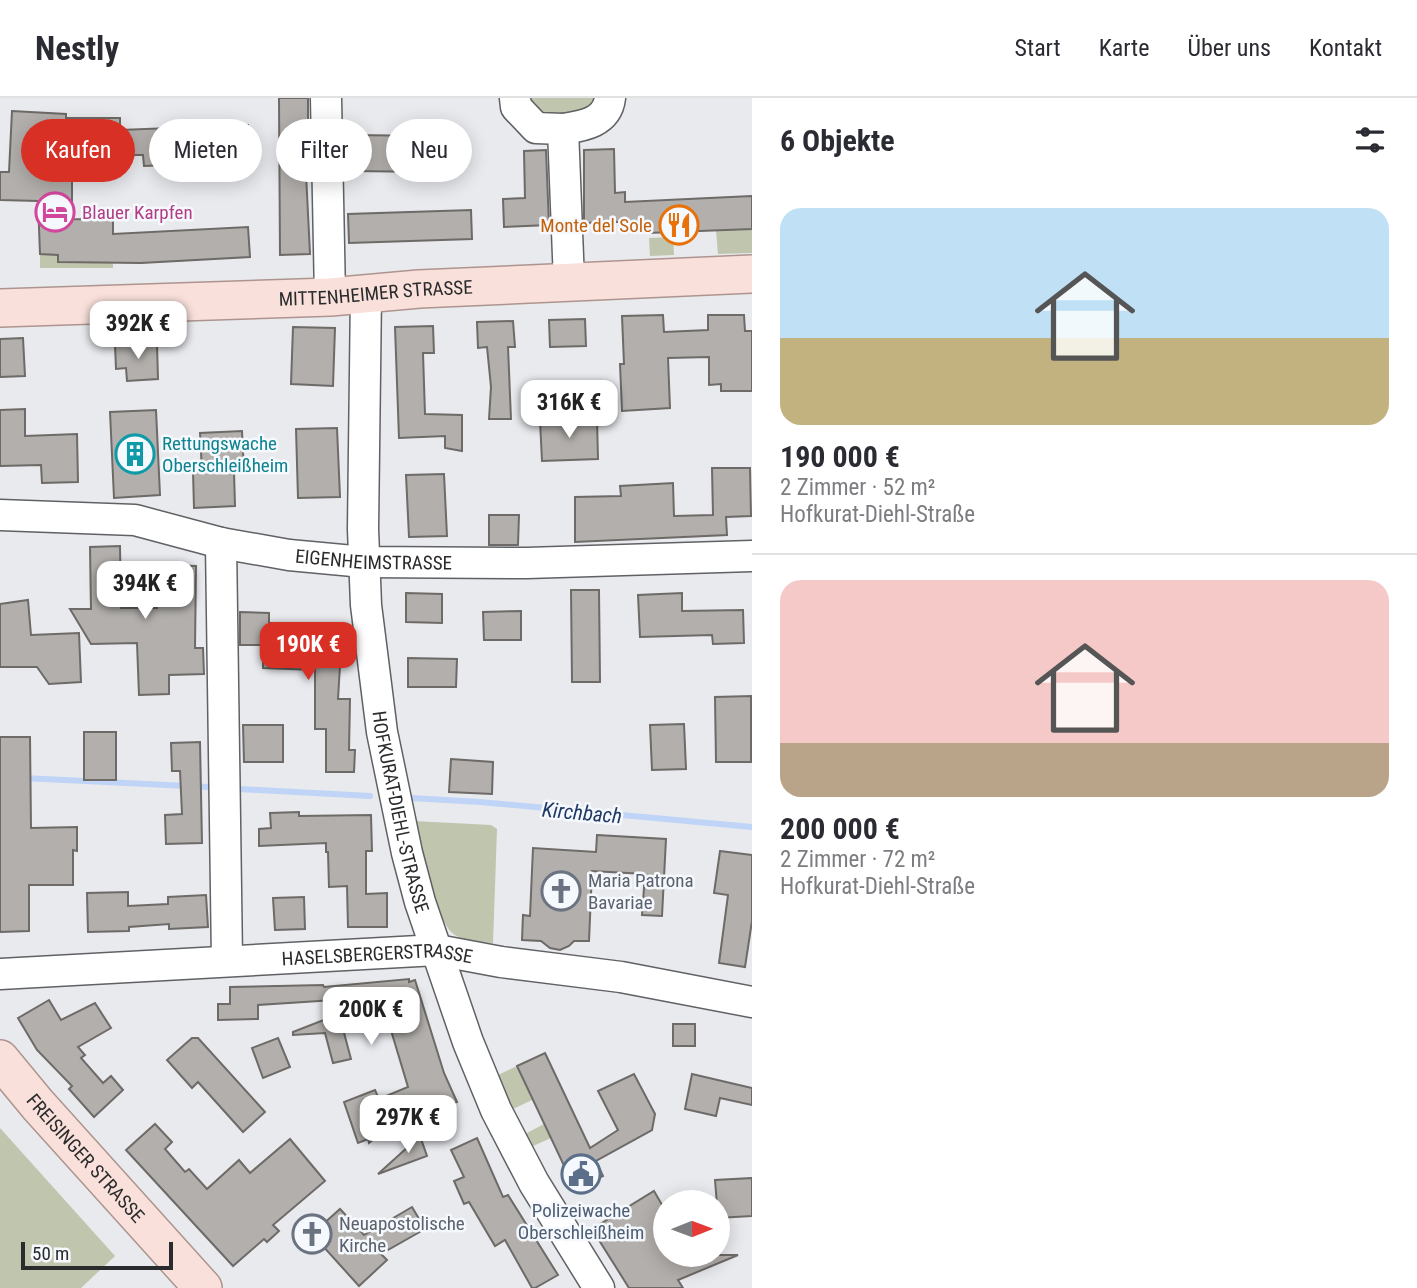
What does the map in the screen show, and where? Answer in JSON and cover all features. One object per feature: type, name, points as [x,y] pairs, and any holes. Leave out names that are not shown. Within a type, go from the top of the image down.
[{"type":"main road","name":"MITTENHEIMER STRASSE","points":[[0,308],[330,296],[752,274]]},
{"type":"main road","name":"FREISINGER STRASSE","points":[[0,1059],[37,1105],[203,1288]]},
{"type":"street","points":[[326,98],[330,296]]},
{"type":"street","points":[[515,98],[516,107],[536,128],[563,129],[583,126],[599,119],[608,108],[610,98]]},
{"type":"street","points":[[563,129],[569,282]]},
{"type":"street","name":"HOFKURAT-DIEHL-STRASSE","points":[[366,293],[364,562],[371,648],[390,775],[407,853],[468,1042],[496,1110],[534,1183],[599,1288]]},
{"type":"street","name":"EIGENHEIMSTRASSE","points":[[0,515],[135,520],[221,543],[289,555],[364,562],[527,563],[752,556]]},
{"type":"street","points":[[221,543],[228,960]]},
{"type":"street","name":"HASELSBERGERSTRASSE","points":[[0,974],[437,950],[501,962],[621,976],[752,1002]]},
{"type":"green space","points":[[527,98],[599,98],[579,117],[537,115]]},
{"type":"green space","points":[[752,229],[752,253],[718,254],[716,230]]},
{"type":"green space","points":[[673,237],[674,255],[650,256],[649,238]]},
{"type":"green space","points":[[40,254],[58,255],[58,262],[113,262],[113,268],[40,268]]},
{"type":"green space","points":[[414,821],[491,825],[497,829],[493,943],[463,939],[447,927],[434,899]]},
{"type":"green space","points":[[517,1066],[532,1100],[513,1109],[498,1075]]},
{"type":"green space","points":[[544,1124],[551,1138],[531,1147],[525,1134]]},
{"type":"green space","points":[[0,1128],[115,1256],[81,1288],[0,1288]]},
{"type":"building","points":[[279,98],[308,98],[308,119],[279,119]]},
{"type":"building","points":[[12,111],[66,114],[66,118],[120,118],[21,119],[21,182],[72,182],[72,219],[113,220],[113,234],[248,227],[250,257],[141,263],[58,262],[58,255],[40,254],[38,201],[0,200],[0,172],[9,172]]},
{"type":"building","points":[[135,129],[149,129],[149,166],[144,166],[143,155],[135,155]]},
{"type":"building","points":[[372,135],[386,135],[386,171],[372,171]]},
{"type":"building","points":[[614,149],[615,193],[625,192],[625,202],[752,196],[752,229],[648,233],[648,221],[584,223],[584,150]]},
{"type":"building","points":[[546,150],[549,225],[504,227],[503,199],[525,198],[524,151]]},
{"type":"building","points":[[280,182],[306,182],[310,254],[280,255]]},
{"type":"building","points":[[471,210],[472,239],[349,243],[348,214]]},
{"type":"building","points":[[663,315],[664,332],[708,330],[708,315],[744,315],[745,331],[752,331],[752,391],[721,391],[721,384],[709,385],[709,357],[668,358],[670,408],[622,411],[622,316]]},
{"type":"building","points":[[585,319],[586,346],[550,347],[549,320]]},
{"type":"building","points":[[513,321],[515,347],[508,347],[511,419],[489,419],[491,387],[487,347],[478,348],[477,322]]},
{"type":"building","points":[[433,326],[434,353],[423,353],[425,414],[462,415],[462,451],[445,448],[445,436],[399,438],[395,327]]},
{"type":"building","points":[[293,327],[335,328],[333,386],[291,384]]},
{"type":"building","points":[[23,338],[25,376],[0,377],[0,339]]},
{"type":"building","points":[[157,344],[158,379],[127,381],[126,368],[116,369],[115,345]]},
{"type":"building","points":[[25,409],[25,436],[77,434],[78,482],[42,483],[41,465],[0,466],[0,410]]},
{"type":"building","name":"Rettungswache Oberschleißheim","points":[[156,410],[160,495],[114,498],[110,412]]},
{"type":"building","points":[[597,419],[598,459],[542,461],[540,421]]},
{"type":"building","points":[[337,428],[340,497],[298,498],[296,429]]},
{"type":"building","points":[[242,431],[244,471],[234,472],[235,506],[194,508],[193,472],[202,472],[200,433]]},
{"type":"building","points":[[712,468],[750,468],[751,516],[726,517],[727,535],[575,542],[575,497],[621,496],[620,486],[673,483],[674,516],[713,515]]},
{"type":"building","points":[[444,474],[447,536],[409,537],[406,475]]},
{"type":"building","points":[[489,515],[519,515],[518,545],[489,545]]},
{"type":"building","points":[[120,546],[121,608],[157,608],[157,565],[196,566],[195,648],[203,648],[204,674],[169,675],[169,694],[139,695],[137,643],[91,644],[70,609],[91,609],[90,547]]},
{"type":"building","points":[[571,590],[599,590],[600,682],[572,682]]},
{"type":"building","points":[[406,593],[442,594],[442,623],[406,622]]},
{"type":"building","points":[[682,593],[682,611],[743,610],[744,643],[713,644],[712,635],[640,637],[638,595]]},
{"type":"building","points":[[28,600],[31,635],[79,633],[81,682],[49,684],[37,667],[0,667],[0,604]]},
{"type":"building","points":[[521,611],[521,640],[484,640],[483,612]]},
{"type":"building","points":[[240,612],[269,613],[269,623],[286,623],[288,647],[341,649],[338,699],[350,699],[349,750],[355,750],[354,772],[326,772],[326,729],[315,729],[315,670],[263,668],[263,645],[240,645]]},
{"type":"building","points":[[408,658],[457,659],[456,687],[408,687]]},
{"type":"building","points":[[751,696],[751,762],[716,762],[715,697]]},
{"type":"building","points":[[684,724],[686,769],[652,770],[650,725]]},
{"type":"building","points":[[243,725],[283,725],[283,762],[244,762]]},
{"type":"building","points":[[84,732],[116,732],[116,780],[84,780]]},
{"type":"building","points":[[0,737],[30,737],[31,828],[77,827],[77,851],[73,850],[73,885],[29,885],[29,931],[0,932]]},
{"type":"building","points":[[200,742],[202,843],[166,844],[165,815],[182,814],[180,771],[172,771],[171,743]]},
{"type":"building","points":[[451,759],[493,762],[492,794],[449,792]]},
{"type":"building","points":[[299,812],[299,816],[371,815],[372,851],[366,851],[366,894],[387,893],[387,927],[348,927],[347,886],[329,887],[326,843],[259,846],[259,829],[271,828],[270,813]]},
{"type":"building","name":"Maria Patrona Bavariae","points":[[597,835],[666,839],[662,916],[642,915],[645,874],[592,871],[589,941],[574,941],[560,950],[550,948],[541,941],[522,940],[523,915],[530,916],[533,848],[596,852]]},
{"type":"building","points":[[720,851],[752,855],[752,921],[745,967],[719,963],[728,895],[714,893]]},
{"type":"building","points":[[128,892],[128,906],[168,904],[168,897],[206,895],[208,927],[169,929],[169,924],[129,927],[129,931],[88,932],[87,893]]},
{"type":"building","points":[[304,897],[305,929],[275,930],[273,898]]},
{"type":"building","points":[[409,979],[409,982],[415,980],[444,1073],[457,1102],[416,1118],[409,1110],[369,1143],[368,1139],[358,1143],[344,1102],[375,1090],[379,1099],[408,1087],[381,997],[258,1005],[258,1019],[218,1020],[218,1004],[230,1004],[230,987],[324,987]]},
{"type":"building","points":[[49,1000],[61,1020],[95,1003],[111,1028],[78,1047],[85,1055],[81,1058],[103,1083],[111,1076],[123,1090],[94,1117],[69,1089],[72,1086],[37,1050],[18,1018]]},
{"type":"building","points":[[339,1014],[351,1059],[333,1063],[325,1033],[293,1035],[293,1032]]},
{"type":"building","points":[[673,1024],[695,1024],[695,1046],[673,1046]]},
{"type":"building","points":[[192,1038],[198,1038],[265,1112],[243,1132],[198,1082],[192,1088],[167,1060]]},
{"type":"building","points":[[278,1038],[290,1067],[263,1078],[252,1048]]},
{"type":"building","points":[[545,1053],[590,1148],[618,1130],[598,1091],[634,1074],[655,1114],[652,1130],[596,1161],[603,1176],[575,1189],[517,1066]]},
{"type":"building","points":[[692,1074],[752,1088],[752,1105],[720,1098],[716,1116],[685,1109]]},
{"type":"building","points":[[155,1124],[172,1142],[165,1149],[185,1172],[189,1169],[207,1189],[239,1160],[250,1173],[290,1139],[325,1181],[273,1225],[279,1231],[267,1242],[264,1239],[233,1266],[126,1150]]},
{"type":"building","points":[[420,1136],[427,1156],[378,1174]]},
{"type":"building","points":[[477,1138],[503,1197],[508,1195],[558,1275],[535,1288],[532,1288],[505,1240],[495,1246],[469,1202],[464,1204],[454,1181],[464,1177],[451,1150]]},
{"type":"building","points":[[752,1178],[752,1216],[730,1217],[730,1190],[716,1190],[715,1180]]},
{"type":"building","points":[[653,1192],[653,1267],[709,1267],[678,1280],[683,1288],[629,1288],[592,1229]]},
{"type":"building","points":[[412,1207],[425,1229],[381,1254],[387,1260],[359,1286],[312,1234],[340,1209],[364,1235]]},
{"type":"waterway","name":"Kirchbach","points":[[23,778],[208,787]]},
{"type":"waterway","name":"Kirchbach","points":[[239,789],[370,796]]},
{"type":"waterway","name":"Kirchbach","points":[[411,798],[752,827]]},
{"type":"place","name":"Blauer Karpfen","points":[[55,212]]},
{"type":"place","name":"Monte del Sole","points":[[679,225]]},
{"type":"place","name":"Rettungswache Oberschleißheim","points":[[135,454]]},
{"type":"place","name":"Maria Patrona Bavariae","points":[[561,891]]},
{"type":"place","name":"Polizeiwache Oberschleißheim","points":[[581,1174]]},
{"type":"place","name":"Neuapostolische Kirche","points":[[312,1234]]}]
